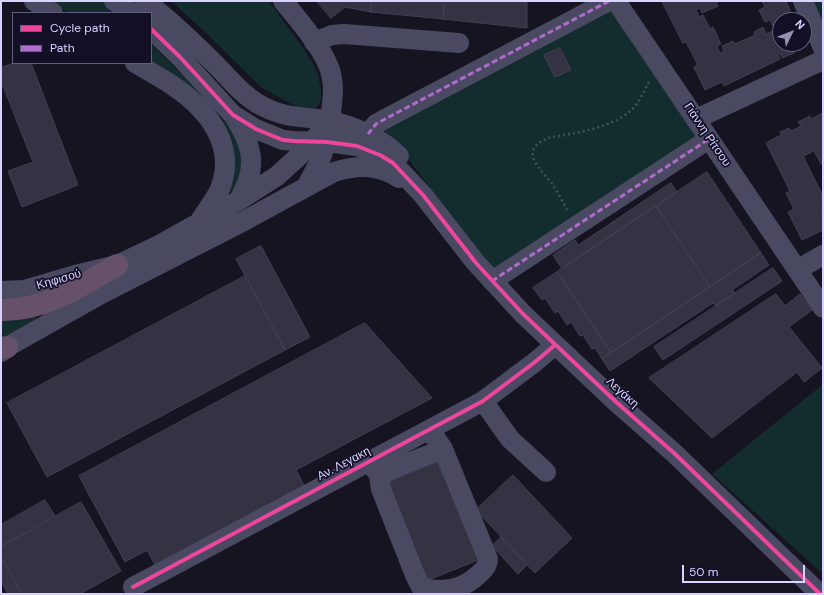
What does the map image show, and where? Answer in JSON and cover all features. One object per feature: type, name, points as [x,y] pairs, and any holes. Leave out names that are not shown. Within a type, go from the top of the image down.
[{"type":"highway","points":[[1,310],[22,309],[43,304],[84,284],[117,265]]},
{"type":"street","points":[[34,1],[51,12]]},
{"type":"street","points":[[145,1],[184,34],[236,86],[254,101],[276,113],[296,118],[330,121],[353,128],[368,134],[385,144],[399,156],[423,195]]},
{"type":"street","points":[[283,1],[314,42],[328,65],[334,85],[330,121]]},
{"type":"street","points":[[368,134],[376,124],[385,119],[609,1]]},
{"type":"street","name":"Γιάννη Ρίτσου","points":[[616,1],[823,308]]},
{"type":"street","points":[[696,119],[823,58],[803,1]]},
{"type":"street","points":[[115,2],[130,12]]},
{"type":"street","points":[[152,30],[180,57],[233,114],[241,126],[250,150],[252,164],[248,182],[238,201]]},
{"type":"street","points":[[314,42],[332,35],[344,34],[459,43]]},
{"type":"street","points":[[137,64],[178,89],[196,103],[214,124],[220,138],[225,158],[223,180],[219,191],[198,223]]},
{"type":"street","points":[[233,114],[256,130],[279,138],[294,141],[319,141],[357,146],[380,155],[393,163],[423,195]]},
{"type":"street","name":"Κηφισού","points":[[1,291],[24,290],[117,265],[159,245],[238,201],[277,176],[319,141],[330,121]]},
{"type":"street","points":[[492,281],[710,139]]},
{"type":"street","points":[[306,187],[320,161],[319,141]]},
{"type":"street","points":[[3,349],[101,294],[242,222],[334,172],[351,167],[376,168],[392,173],[423,195]]},
{"type":"street","name":"Λεγάκη","points":[[423,195],[476,263],[523,314],[615,401],[674,453],[820,594]]},
{"type":"street","points":[[796,270],[823,255]]},
{"type":"street","name":"Αν. Λεγακη","points":[[133,587],[374,468],[430,430],[483,401],[555,345]]},
{"type":"street","points":[[483,401],[510,439],[546,472]]},
{"type":"street","points":[[430,430],[444,449],[488,559],[488,564],[478,575],[466,584],[457,588],[439,590],[421,587],[381,489],[374,468],[444,449]]},
{"type":"path","points":[[574,227],[556,191],[535,162],[533,152],[534,148],[541,141],[548,138],[600,127],[621,119],[635,106],[658,64]]},
{"type":"green space","points":[[49,1],[116,1],[109,11],[110,12],[67,12]]},
{"type":"green space","points":[[171,1],[269,1],[304,49],[317,71],[321,89],[320,103],[315,109],[304,109],[295,106],[262,88]]},
{"type":"green space","points":[[813,1],[823,1],[823,27]]},
{"type":"green space","points":[[612,7],[701,138],[495,272],[405,155],[380,133]]},
{"type":"green space","points":[[152,45],[199,91],[198,93],[152,64]]},
{"type":"green space","points":[[222,121],[225,121],[238,139],[243,166],[234,189],[229,193],[228,191]]},
{"type":"green space","points":[[36,316],[37,319],[35,321],[1,339],[1,318]]},
{"type":"green space","points":[[823,384],[823,574],[712,474]]},
{"type":"building","points":[[317,1],[372,1],[371,12],[345,7],[331,18]]},
{"type":"building","points":[[372,1],[445,1],[443,19],[371,12]]},
{"type":"building","points":[[445,1],[527,1],[527,28],[443,19]]},
{"type":"building","points":[[662,1],[720,1],[716,3],[718,6],[702,13],[700,8],[696,10],[699,17],[703,15],[710,29],[713,27],[721,44],[717,46],[720,53],[724,51],[722,46],[733,41],[735,44],[755,35],[754,32],[763,27],[766,34],[772,31],[772,52],[794,53],[782,58],[780,53],[778,54],[780,59],[724,86],[722,82],[705,90],[694,67],[698,65],[686,42],[683,43]]},
{"type":"building","points":[[762,1],[786,1],[791,12],[772,12],[772,24],[770,20],[765,22],[759,10],[765,7]]},
{"type":"building","points":[[560,48],[571,70],[555,77],[544,55]]},
{"type":"building","points":[[12,64],[31,64],[78,185],[22,207],[8,171],[33,162],[1,81],[1,68]]},
{"type":"building","points":[[823,113],[823,163],[821,164],[814,151],[803,156],[823,196],[823,210],[821,211],[823,214],[823,230],[802,240],[788,212],[794,209],[786,193],[790,191],[766,143],[781,135],[780,132],[789,128],[791,131],[801,126],[798,122],[810,116],[811,119]]},
{"type":"building","points":[[707,172],[761,253],[710,287],[656,206]]},
{"type":"building","points":[[671,183],[677,192],[562,269],[553,255],[575,240],[578,245]]},
{"type":"building","points":[[656,206],[710,287],[611,353],[557,272]]},
{"type":"building","points":[[261,246],[310,337],[285,350],[236,259]]},
{"type":"building","points":[[761,253],[769,265],[732,290],[735,293],[716,306],[713,303],[610,371],[602,359]]},
{"type":"building","points":[[773,268],[782,281],[663,360],[654,347]]},
{"type":"building","points":[[557,272],[611,353],[602,359],[595,348],[592,349],[583,335],[580,336],[571,322],[567,325],[558,311],[555,313],[545,298],[542,300],[533,288]]},
{"type":"building","points":[[245,276],[285,350],[47,477],[7,403]]},
{"type":"building","points":[[776,294],[785,306],[800,294],[812,310],[789,327],[822,368],[804,382],[797,372],[712,438],[649,378]]},
{"type":"building","points":[[365,323],[432,398],[296,470],[305,487],[156,567],[147,550],[125,562],[79,476]]},
{"type":"building","points":[[443,461],[483,558],[426,581],[386,484]]},
{"type":"building","points":[[513,475],[572,538],[535,573],[476,510]]},
{"type":"building","points":[[45,500],[55,516],[1,547],[1,525]]},
{"type":"building","points":[[81,502],[121,571],[80,594],[22,594],[1,557],[1,547]]},
{"type":"building","points":[[501,537],[527,565],[518,574],[492,546]]},
{"type":"building","points":[[1,557],[22,594],[8,594],[1,581]]},
{"type":"marked path","points":[[368,134],[376,124],[385,119],[609,1]]},
{"type":"marked path","points":[[492,281],[709,139]]},
{"type":"cycle path","points":[[152,30],[180,57],[233,115],[256,129],[283,140],[327,142],[357,146],[380,155],[393,163],[423,195],[476,263],[523,314],[615,401],[674,453],[820,594]]},
{"type":"cycle path","points":[[133,587],[483,401],[555,345]]}]
